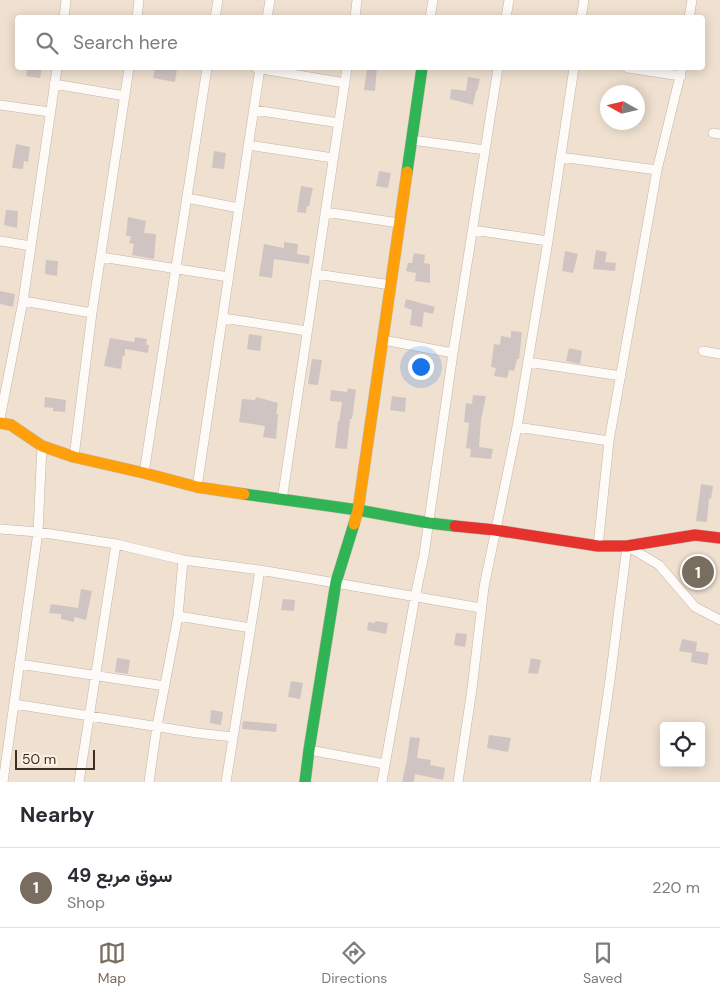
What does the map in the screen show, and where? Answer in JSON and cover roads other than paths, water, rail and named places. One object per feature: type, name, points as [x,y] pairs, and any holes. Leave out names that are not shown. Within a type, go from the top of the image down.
[{"type":"street","points":[[64,15],[66,0]]},
{"type":"street","points":[[137,15],[139,0]]},
{"type":"street","points":[[216,15],[218,0]]},
{"type":"street","points":[[268,15],[270,0]]},
{"type":"street","points":[[355,15],[357,0]]},
{"type":"street","points":[[430,15],[433,0]]},
{"type":"street","points":[[506,15],[509,0]]},
{"type":"street","points":[[582,15],[584,0]]},
{"type":"street","points":[[690,15],[692,0]]},
{"type":"street","points":[[57,70],[23,301],[0,421],[11,425],[42,446],[74,457],[198,487],[358,510],[429,523],[495,530],[598,546],[627,546],[696,535],[720,538]]},
{"type":"street","points":[[74,457],[92,313],[129,70]]},
{"type":"street","points":[[144,473],[207,70]]},
{"type":"street","points":[[198,487],[254,110],[258,70]]},
{"type":"street","points":[[270,70],[345,83]]},
{"type":"street","points":[[282,500],[347,70]]},
{"type":"street","points":[[305,782],[336,582],[358,510],[422,70]]},
{"type":"street","points":[[382,782],[424,555],[453,353],[498,70]]},
{"type":"street","points":[[458,782],[472,689],[484,587],[517,427],[574,70]]},
{"type":"street","points":[[598,546],[608,442],[657,170],[681,72],[654,70]]},
{"type":"street","points":[[54,84],[125,96]]},
{"type":"street","points":[[0,105],[50,112]]},
{"type":"street","points":[[254,110],[339,123]]},
{"type":"street","points":[[412,140],[485,150]]},
{"type":"street","points":[[248,145],[333,158]]},
{"type":"street","points":[[560,157],[657,170]]},
{"type":"street","points":[[187,198],[239,208]]},
{"type":"street","points":[[325,212],[399,223]]},
{"type":"street","points":[[473,230],[548,241]]},
{"type":"street","points":[[0,241],[31,246]]},
{"type":"street","points":[[100,257],[229,277]]},
{"type":"street","points":[[316,274],[391,284]]},
{"type":"street","points":[[23,301],[92,313]]},
{"type":"street","points":[[222,318],[308,331]]},
{"type":"street","points":[[383,340],[453,353]]},
{"type":"street","points":[[703,351],[720,354]]},
{"type":"street","points":[[528,362],[621,376]]},
{"type":"street","points":[[517,427],[608,442]]},
{"type":"street","points":[[2,782],[4,740],[14,704],[38,532],[42,446]]},
{"type":"street","points":[[0,529],[38,532],[116,544],[183,560],[336,582],[481,608]]},
{"type":"street","points":[[79,782],[116,544]]},
{"type":"street","points":[[627,546],[659,565],[695,607],[720,620]]},
{"type":"street","points":[[595,782],[627,546]]},
{"type":"street","points":[[149,782],[156,726],[178,616],[183,560]]},
{"type":"street","points":[[226,782],[260,570]]},
{"type":"street","points":[[178,616],[251,628]]},
{"type":"street","points":[[20,664],[165,686]]},
{"type":"street","points":[[14,704],[233,737]]},
{"type":"street","points":[[309,750],[385,764]]},
{"type":"place","name":"سوق مربع 49","points":[[698,572]]}]
